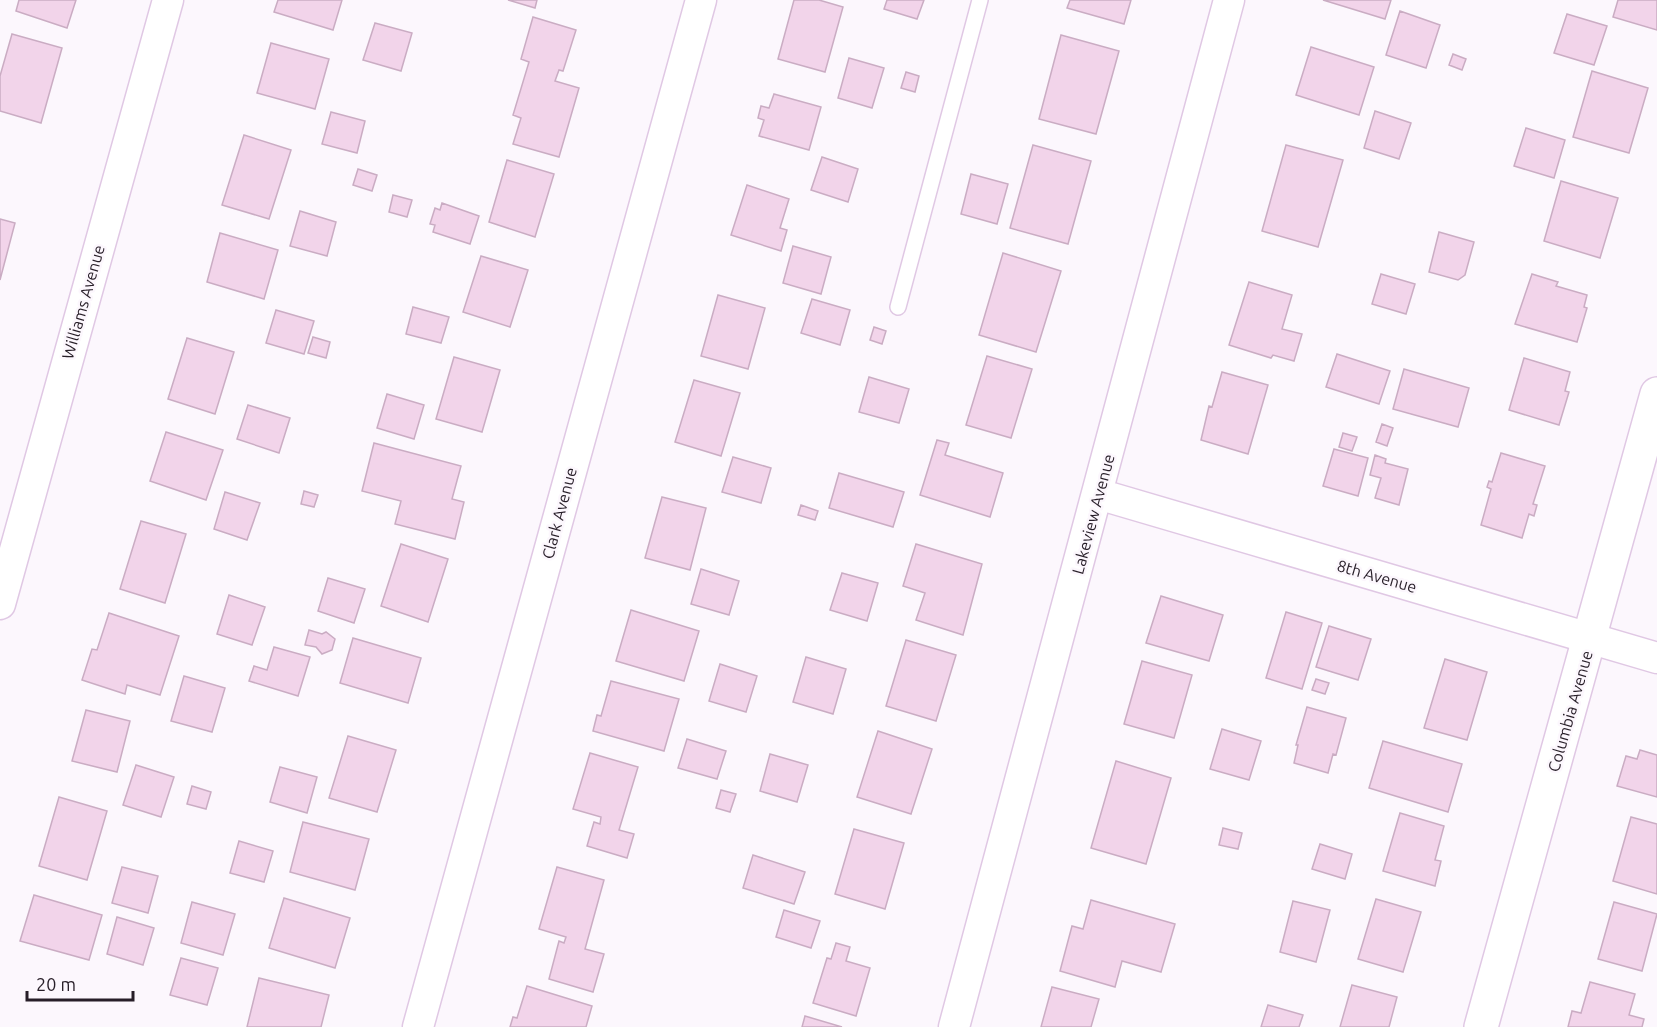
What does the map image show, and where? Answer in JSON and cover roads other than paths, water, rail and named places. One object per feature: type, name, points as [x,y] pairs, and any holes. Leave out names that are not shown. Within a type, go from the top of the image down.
[{"type":"street","name":"Williams Avenue","points":[[0,604],[6,558],[168,0]]},
{"type":"street","name":"Clark Avenue","points":[[418,1027],[701,0]]},
{"type":"street","name":"Lakeview Avenue","points":[[954,1027],[1229,0]]},
{"type":"street","name":"Columbia Avenue","points":[[1481,1027],[1657,394]]},
{"type":"street","name":"8th Avenue","points":[[1098,494],[1657,658]]},
{"type":"lane","points":[[898,306],[980,0]]}]
